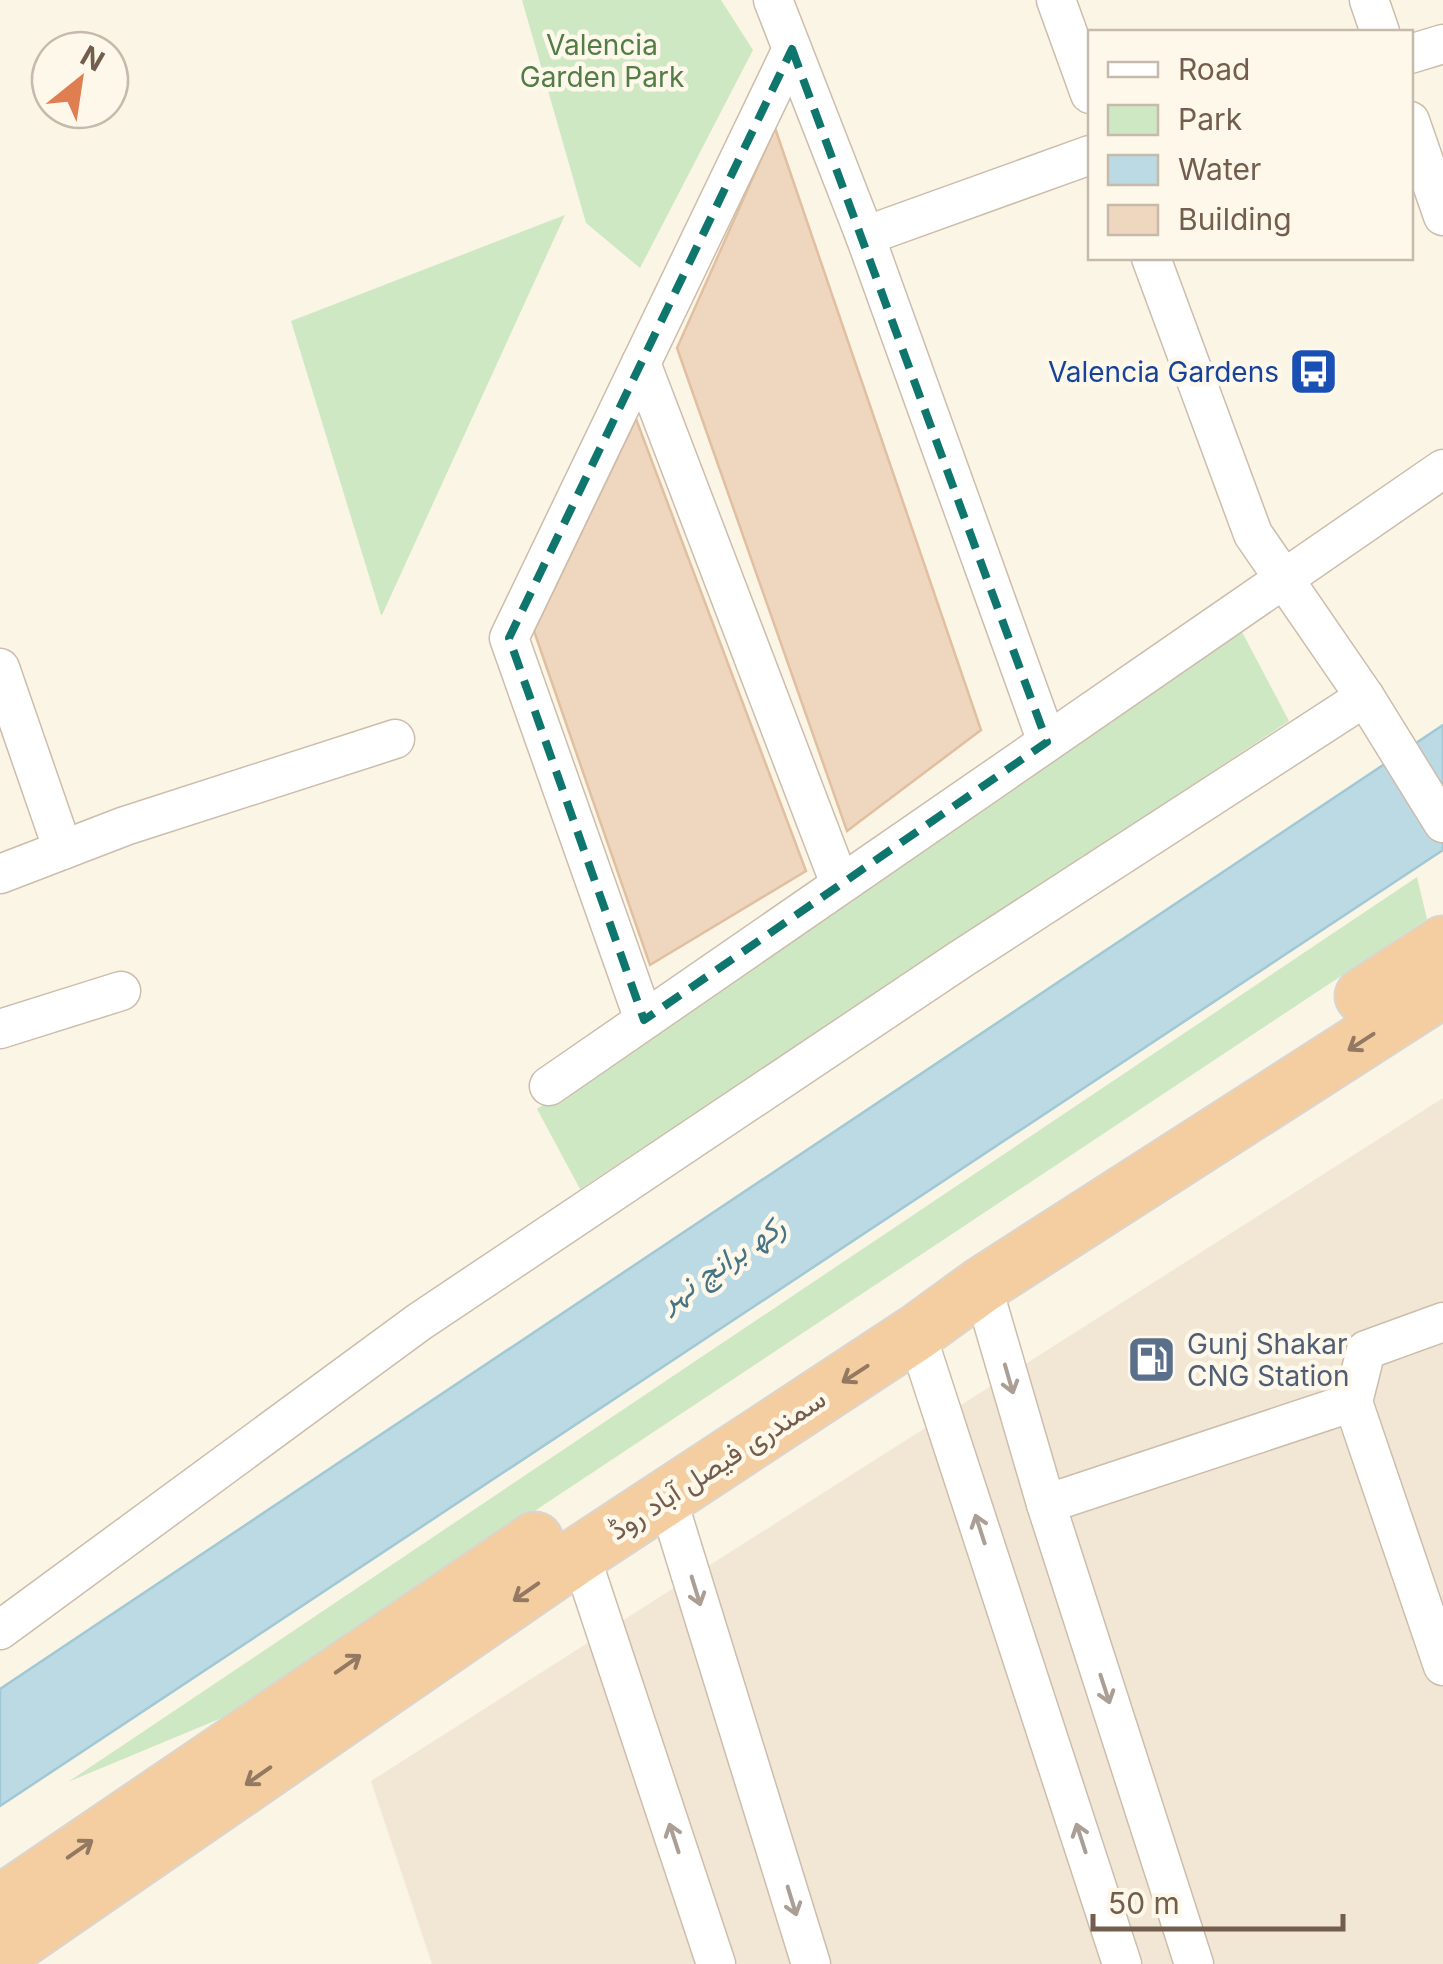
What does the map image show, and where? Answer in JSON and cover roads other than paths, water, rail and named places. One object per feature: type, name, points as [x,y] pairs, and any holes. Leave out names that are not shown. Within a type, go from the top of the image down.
[{"type":"highway","name":"سمندری فیصل آباد روڈ","points":[[0,1904],[391,1635],[1443,944]]},
{"type":"highway","name":"سمندری فیصل آباد روڈ","points":[[0,1954],[580,1554],[916,1333],[982,1285],[1443,990]]},
{"type":"street","points":[[773,0],[865,236],[1047,742]]},
{"type":"street","points":[[1056,0],[1088,88]]},
{"type":"street","points":[[1370,0],[1379,30]]},
{"type":"street","points":[[1413,53],[1443,44]]},
{"type":"street","points":[[644,1020],[509,638],[792,49]]},
{"type":"street","points":[[1413,129],[1443,216]]},
{"type":"street","points":[[865,236],[1088,157]]},
{"type":"street","points":[[1152,260],[1253,534],[1366,697],[1443,823]]},
{"type":"street","points":[[641,363],[840,884]]},
{"type":"street","points":[[548,1086],[1443,469]]},
{"type":"street","points":[[0,668],[64,850]]},
{"type":"street","points":[[0,1630],[419,1322],[961,960],[1366,697]]},
{"type":"street","points":[[0,874],[125,826],[394,739]]},
{"type":"street","points":[[0,1029],[121,990]]},
{"type":"street","points":[[982,1285],[1046,1504],[1194,1964]]},
{"type":"street","points":[[1443,1322],[1366,1350],[1353,1402],[1443,1666]]},
{"type":"street","points":[[916,1333],[1122,1964]]},
{"type":"street","points":[[1046,1504],[1353,1402]]},
{"type":"street","points":[[667,1498],[812,1964]]},
{"type":"street","points":[[580,1554],[716,1964]]},
{"type":"water","name":"رکھ برانچ نہر","points":[[1443,725],[1443,850],[0,1806],[0,1689]]},
{"type":"place","name":"Valencia Gardens","points":[[1314,372]]},
{"type":"place","name":"Gunj Shakar CNG Station","points":[[1152,1360]]},
{"type":"park label","name":"Valencia Garden Park","points":[[602,61]]}]
